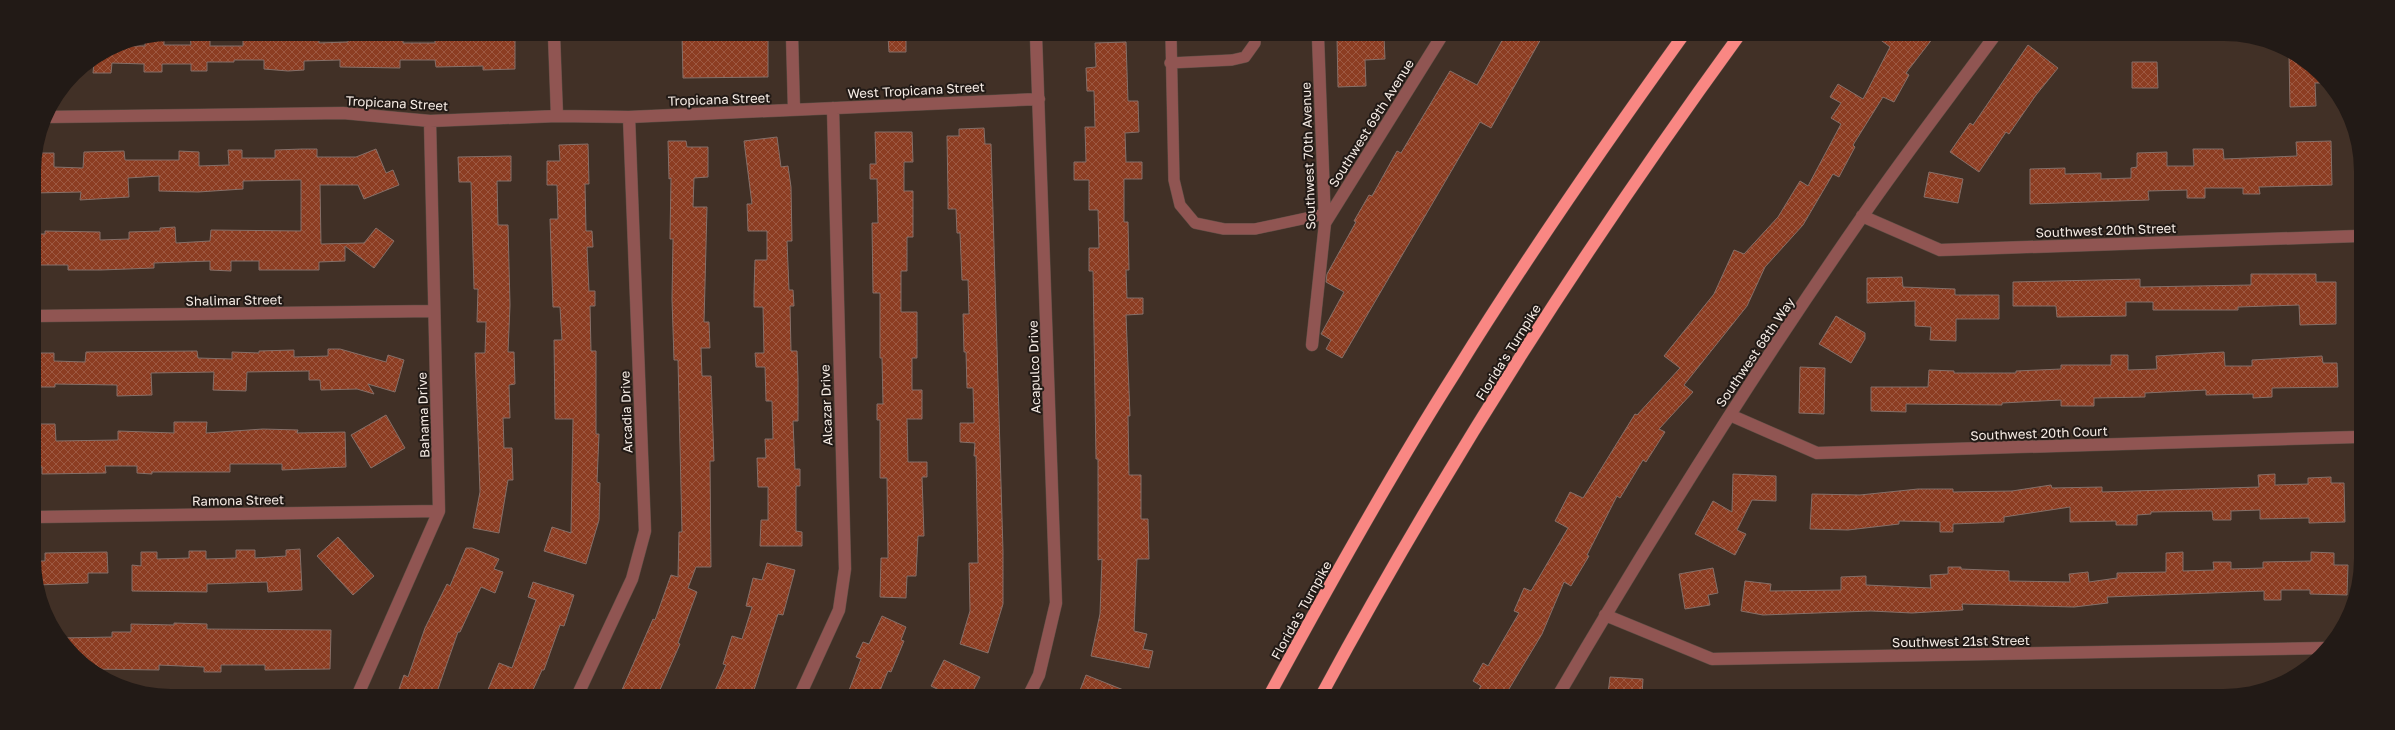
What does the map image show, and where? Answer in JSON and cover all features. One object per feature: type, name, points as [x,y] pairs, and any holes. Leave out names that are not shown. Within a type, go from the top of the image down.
[{"type":"highway","name":"Florida's Turnpike","points":[[1273,689],[1345,560],[1454,373],[1561,213],[1679,41]]},
{"type":"highway","name":"Florida's Turnpike","points":[[1325,689],[1419,524],[1532,339],[1684,112],[1736,41]]},
{"type":"street","points":[[554,41],[557,116]]},
{"type":"street","points":[[792,41],[794,110]]},
{"type":"street","name":"Acapulco Drive","points":[[1032,689],[1039,675],[1056,603],[1036,41]]},
{"type":"street","name":"Southwest 70th Avenue","points":[[1312,345],[1325,218],[1318,41]]},
{"type":"street","name":"Southwest 69th Avenue","points":[[1325,218],[1438,41]]},
{"type":"street","name":"Southwest 68th Way","points":[[1562,689],[1605,615],[1730,415],[1862,216],[1991,41]]},
{"type":"street","name":"West Tropicana Street","points":[[794,110],[1039,99]]},
{"type":"street","name":"Alcazar Drive","points":[[804,689],[839,610],[845,569],[833,108]]},
{"type":"street","name":"Tropicana Street","points":[[53,116],[343,113],[430,121],[557,116],[629,117],[794,110]]},
{"type":"street","name":"Arcadia Drive","points":[[580,689],[632,578],[644,531],[629,117]]},
{"type":"street","name":"Bahama Drive","points":[[360,689],[439,510],[430,121]]},
{"type":"street","name":"Southwest 20th Street","points":[[1862,216],[1940,250],[2354,236]]},
{"type":"street","name":"Shalimar Street","points":[[41,316],[434,311]]},
{"type":"street","name":"Southwest 20th Court","points":[[1730,415],[1817,453],[2354,437]]},
{"type":"street","name":"Ramona Street","points":[[41,517],[439,510]]},
{"type":"street","name":"Southwest 21st Street","points":[[1605,615],[1712,659],[2319,648]]},
{"type":"lane","points":[[1170,41],[1174,180],[1180,205],[1194,223],[1224,229],[1255,229],[1325,218]]},
{"type":"lane","points":[[1170,63],[1232,60],[1245,57],[1255,41]]},
{"type":"building","points":[[164,41],[164,45],[191,45],[191,41],[210,41],[210,46],[243,46],[243,41],[319,41],[319,43],[348,41],[403,41],[403,43],[435,43],[435,41],[515,41],[515,69],[483,70],[483,66],[436,67],[435,60],[400,60],[400,68],[340,67],[340,60],[304,61],[304,70],[288,71],[264,69],[264,60],[234,60],[234,62],[207,62],[207,71],[191,71],[191,64],[162,64],[162,72],[144,72],[144,64],[112,63],[111,73],[93,73],[94,67],[99,63],[113,54],[134,46],[145,46],[145,43]]},
{"type":"building","points":[[682,41],[768,41],[768,77],[683,78]]},
{"type":"building","points":[[888,41],[906,41],[906,52],[889,52]]},
{"type":"building","points":[[1337,41],[1384,41],[1385,59],[1365,60],[1366,86],[1338,87]]},
{"type":"building","points":[[1502,41],[1540,41],[1491,128],[1480,122],[1342,358],[1326,349],[1331,340],[1321,334],[1344,292],[1326,282],[1327,274],[1369,195],[1372,196],[1397,151],[1401,153],[1450,71],[1477,85]]},
{"type":"building","points":[[1882,41],[1931,41],[1906,73],[1909,75],[1894,102],[1883,97],[1853,145],[1855,147],[1839,177],[1833,174],[1803,225],[1765,267],[1747,306],[1684,385],[1693,392],[1659,429],[1665,432],[1646,462],[1643,460],[1620,498],[1617,496],[1587,555],[1589,556],[1571,586],[1564,582],[1542,634],[1509,689],[1479,689],[1481,686],[1473,681],[1483,663],[1488,666],[1519,613],[1514,611],[1524,588],[1531,591],[1568,528],[1555,521],[1570,492],[1583,498],[1635,414],[1637,415],[1680,368],[1664,356],[1714,294],[1734,250],[1744,254],[1778,217],[1800,181],[1808,186],[1841,124],[1831,118],[1841,103],[1830,97],[1838,84],[1863,99],[1890,47]]},
{"type":"building","points":[[1126,42],[1128,101],[1138,101],[1139,132],[1125,133],[1126,162],[1142,162],[1142,179],[1124,179],[1124,222],[1128,222],[1129,270],[1126,270],[1127,298],[1143,298],[1143,314],[1126,315],[1130,416],[1128,416],[1129,475],[1141,475],[1141,519],[1148,519],[1149,559],[1137,559],[1134,631],[1147,634],[1143,649],[1153,651],[1149,668],[1091,656],[1100,614],[1102,559],[1098,560],[1098,459],[1096,459],[1093,271],[1089,271],[1089,248],[1099,248],[1098,210],[1089,210],[1089,180],[1074,180],[1074,162],[1086,162],[1085,127],[1095,127],[1094,91],[1087,91],[1086,68],[1096,67],[1095,43]]},
{"type":"building","points":[[2028,45],[2058,68],[2036,95],[2009,134],[2006,132],[1979,172],[1950,152],[1970,123],[1973,125]]},
{"type":"building","points":[[2289,58],[2319,83],[2315,83],[2316,106],[2290,107]]},
{"type":"building","points":[[2132,62],[2157,62],[2158,88],[2132,88]]},
{"type":"building","points":[[984,128],[985,144],[991,144],[1003,551],[1003,604],[988,653],[960,644],[970,611],[969,563],[978,563],[976,456],[974,456],[975,443],[960,442],[960,423],[974,423],[973,388],[967,388],[966,352],[964,352],[963,314],[969,314],[968,280],[962,280],[960,233],[957,233],[956,209],[948,209],[947,136],[959,136],[959,129]]},
{"type":"building","points":[[875,132],[912,132],[913,162],[904,162],[904,191],[913,191],[913,237],[907,237],[907,271],[901,271],[901,312],[917,312],[917,358],[912,358],[912,390],[922,390],[922,419],[907,419],[908,462],[927,462],[927,477],[922,477],[924,536],[918,536],[916,576],[907,576],[906,598],[880,597],[881,558],[888,558],[887,478],[880,478],[880,420],[877,420],[877,404],[883,404],[882,358],[880,358],[880,293],[873,293],[872,223],[878,223],[877,179],[870,179],[870,164],[876,164]]},
{"type":"building","points":[[777,137],[781,167],[788,166],[791,187],[792,241],[787,241],[789,290],[793,290],[794,306],[790,306],[791,351],[797,351],[798,378],[798,421],[793,421],[795,469],[800,469],[800,486],[796,486],[796,531],[802,532],[802,546],[760,546],[761,520],[768,520],[768,487],[758,487],[757,458],[766,458],[765,439],[773,439],[772,401],[766,401],[765,367],[756,367],[755,353],[764,353],[763,307],[754,307],[754,292],[755,260],[767,260],[767,231],[748,231],[747,204],[752,204],[744,141]]},
{"type":"building","points":[[668,141],[686,141],[687,147],[708,147],[708,177],[694,178],[693,207],[707,207],[704,322],[709,322],[710,348],[701,348],[702,376],[711,376],[714,461],[710,461],[711,567],[696,567],[688,588],[697,592],[678,643],[680,644],[660,689],[622,689],[653,619],[655,620],[671,575],[678,577],[679,532],[682,532],[678,360],[674,360],[672,299],[673,239],[670,239],[671,178],[669,179]]},
{"type":"building","points":[[2331,141],[2332,185],[2259,187],[2260,194],[2243,194],[2243,188],[2205,188],[2205,198],[2187,198],[2187,190],[2148,191],[2149,200],[2030,204],[2030,169],[2065,168],[2065,174],[2101,173],[2101,179],[2131,178],[2131,168],[2137,167],[2137,153],[2167,152],[2167,166],[2194,166],[2193,149],[2223,149],[2224,159],[2297,156],[2296,142]]},
{"type":"building","points":[[588,144],[589,184],[585,184],[586,231],[592,231],[593,247],[587,247],[589,291],[595,291],[595,306],[590,306],[591,351],[596,351],[596,434],[599,434],[597,482],[600,483],[599,520],[586,564],[544,551],[552,527],[571,533],[573,419],[555,419],[554,340],[562,340],[560,307],[553,307],[550,219],[558,219],[557,185],[547,185],[547,161],[560,161],[559,145]]},
{"type":"building","points":[[317,149],[317,157],[356,157],[376,149],[386,173],[393,170],[399,185],[364,199],[358,185],[320,185],[321,244],[364,243],[376,228],[394,241],[374,268],[345,246],[345,261],[319,262],[319,270],[259,270],[259,261],[231,261],[231,271],[210,270],[210,261],[154,263],[154,268],[101,270],[68,270],[68,265],[41,265],[41,234],[45,234],[45,231],[100,232],[100,240],[129,239],[129,232],[160,231],[160,228],[175,227],[176,243],[210,241],[211,230],[301,231],[301,180],[243,181],[243,189],[198,192],[159,191],[159,176],[128,178],[129,197],[80,200],[81,192],[41,193],[42,153],[54,153],[54,167],[83,168],[84,152],[124,151],[125,160],[179,160],[179,151],[199,152],[199,166],[229,165],[228,150],[242,150],[242,158],[275,158],[275,150]]},
{"type":"building","points":[[511,156],[511,181],[497,181],[498,225],[508,225],[510,305],[508,352],[514,352],[515,384],[509,385],[510,418],[503,418],[504,448],[512,448],[513,480],[508,480],[499,533],[473,528],[480,492],[475,353],[485,353],[486,322],[477,322],[478,289],[474,289],[471,182],[459,182],[458,157]]},
{"type":"building","points":[[1929,172],[1963,179],[1958,203],[1924,197]]},
{"type":"building","points":[[2251,274],[2316,274],[2316,282],[2336,282],[2336,324],[2300,325],[2299,305],[2238,307],[2238,310],[2153,310],[2153,302],[2126,302],[2126,316],[2057,317],[2056,306],[2013,306],[2013,282],[2140,279],[2140,287],[2251,285]]},
{"type":"building","points":[[1902,277],[1903,287],[1955,289],[1955,295],[1999,295],[1999,319],[1956,319],[1956,341],[1930,340],[1931,327],[1915,326],[1915,301],[1867,303],[1867,278]]},
{"type":"building","points":[[1836,316],[1865,333],[1865,339],[1851,363],[1819,344]]},
{"type":"building","points":[[328,349],[340,349],[386,362],[388,355],[404,360],[395,392],[368,384],[374,394],[357,389],[321,390],[320,380],[309,380],[309,371],[247,372],[246,391],[213,390],[214,372],[151,373],[152,395],[117,396],[117,385],[55,384],[55,387],[41,387],[41,353],[54,353],[54,361],[85,362],[86,352],[197,351],[198,358],[232,359],[232,352],[259,353],[259,351],[294,350],[294,357],[328,356]]},
{"type":"building","points":[[2224,352],[2225,366],[2252,366],[2252,360],[2322,356],[2323,363],[2337,363],[2338,387],[2272,388],[2272,397],[2253,398],[2253,394],[2206,395],[2206,390],[2145,393],[2145,397],[2094,398],[2094,406],[2061,406],[2061,400],[2002,403],[2002,405],[1906,404],[1906,412],[1871,411],[1871,387],[1928,387],[1929,370],[1954,371],[1954,373],[2016,373],[2016,371],[2061,369],[2061,365],[2111,365],[2111,355],[2128,355],[2128,370],[2157,369],[2156,356]]},
{"type":"building","points":[[1800,367],[1825,368],[1824,414],[1799,413]]},
{"type":"building","points":[[386,415],[405,448],[371,468],[351,435]]},
{"type":"building","points":[[174,422],[207,422],[206,433],[263,429],[298,430],[297,433],[345,432],[346,467],[282,470],[282,464],[230,464],[230,472],[152,472],[152,474],[137,473],[137,466],[105,466],[106,473],[42,474],[41,424],[55,424],[56,441],[118,440],[118,431],[174,433]]},
{"type":"building","points":[[1733,474],[1776,476],[1776,501],[1752,500],[1737,530],[1746,534],[1735,555],[1695,534],[1713,501],[1732,512]]},
{"type":"building","points":[[2275,474],[2275,485],[2308,484],[2308,478],[2331,477],[2331,483],[2344,483],[2345,522],[2309,523],[2309,518],[2260,519],[2260,510],[2231,511],[2231,520],[2213,520],[2212,511],[2151,512],[2151,514],[2137,515],[2137,525],[2116,525],[2116,521],[2070,522],[2070,507],[2004,517],[2004,522],[1953,524],[1953,532],[1940,532],[1940,522],[1899,521],[1899,524],[1848,530],[1810,529],[1812,494],[1860,495],[1918,489],[1953,489],[1953,492],[2012,491],[2051,485],[2052,488],[2102,487],[2102,492],[2259,487],[2258,475]]},
{"type":"building","points":[[338,537],[374,576],[353,595],[317,556]]},
{"type":"building","points":[[466,548],[472,548],[499,559],[494,569],[503,572],[495,593],[481,587],[460,632],[458,632],[438,689],[399,689],[404,675],[408,677],[425,628],[447,584],[450,586]]},
{"type":"building","points":[[300,549],[302,590],[268,592],[267,582],[207,584],[207,592],[132,591],[132,565],[141,566],[141,552],[157,552],[157,559],[189,558],[189,551],[206,551],[206,559],[236,558],[236,550],[255,550],[255,558],[286,556],[286,550]]},
{"type":"building","points":[[107,552],[108,573],[88,573],[88,583],[43,585],[41,561],[45,561],[45,553]]},
{"type":"building","points":[[2183,552],[2183,571],[2214,570],[2213,562],[2231,562],[2231,569],[2263,568],[2263,562],[2311,561],[2311,552],[2334,553],[2334,565],[2348,565],[2347,595],[2310,594],[2310,590],[2281,590],[2281,600],[2264,600],[2264,591],[2107,597],[2108,603],[2074,607],[1962,604],[1963,610],[1912,613],[1871,611],[1763,615],[1741,611],[1745,581],[1771,584],[1770,591],[1841,590],[1841,577],[1866,576],[1866,585],[1931,588],[1930,575],[1948,574],[1948,567],[1961,567],[1961,569],[2009,571],[2009,581],[2070,582],[2069,574],[2088,572],[2089,582],[2117,578],[2117,573],[2166,572],[2166,553]]},
{"type":"building","points":[[767,563],[795,570],[783,615],[778,614],[754,689],[716,689],[726,665],[723,664],[732,636],[742,639],[752,607],[746,606],[753,578],[762,580]]},
{"type":"building","points":[[1713,568],[1718,593],[1708,595],[1710,605],[1685,609],[1679,574]]},
{"type":"building","points":[[533,582],[574,595],[564,626],[560,625],[544,670],[542,670],[533,689],[488,689],[499,663],[512,668],[536,600],[528,597]]},
{"type":"building","points":[[882,616],[906,627],[901,640],[904,641],[891,672],[888,671],[881,689],[850,689],[861,659],[856,657],[863,642],[869,644]]},
{"type":"building","points":[[174,623],[207,624],[207,629],[331,630],[330,669],[265,670],[265,665],[221,665],[221,672],[204,672],[204,667],[159,665],[159,670],[102,669],[79,651],[68,638],[112,637],[112,632],[131,632],[131,624],[174,625]]},
{"type":"building","points":[[944,660],[980,677],[974,689],[937,689],[931,686]]},
{"type":"building","points":[[1086,675],[1121,689],[1081,689]]},
{"type":"building","points":[[1610,677],[1643,679],[1642,689],[1609,689]]}]
